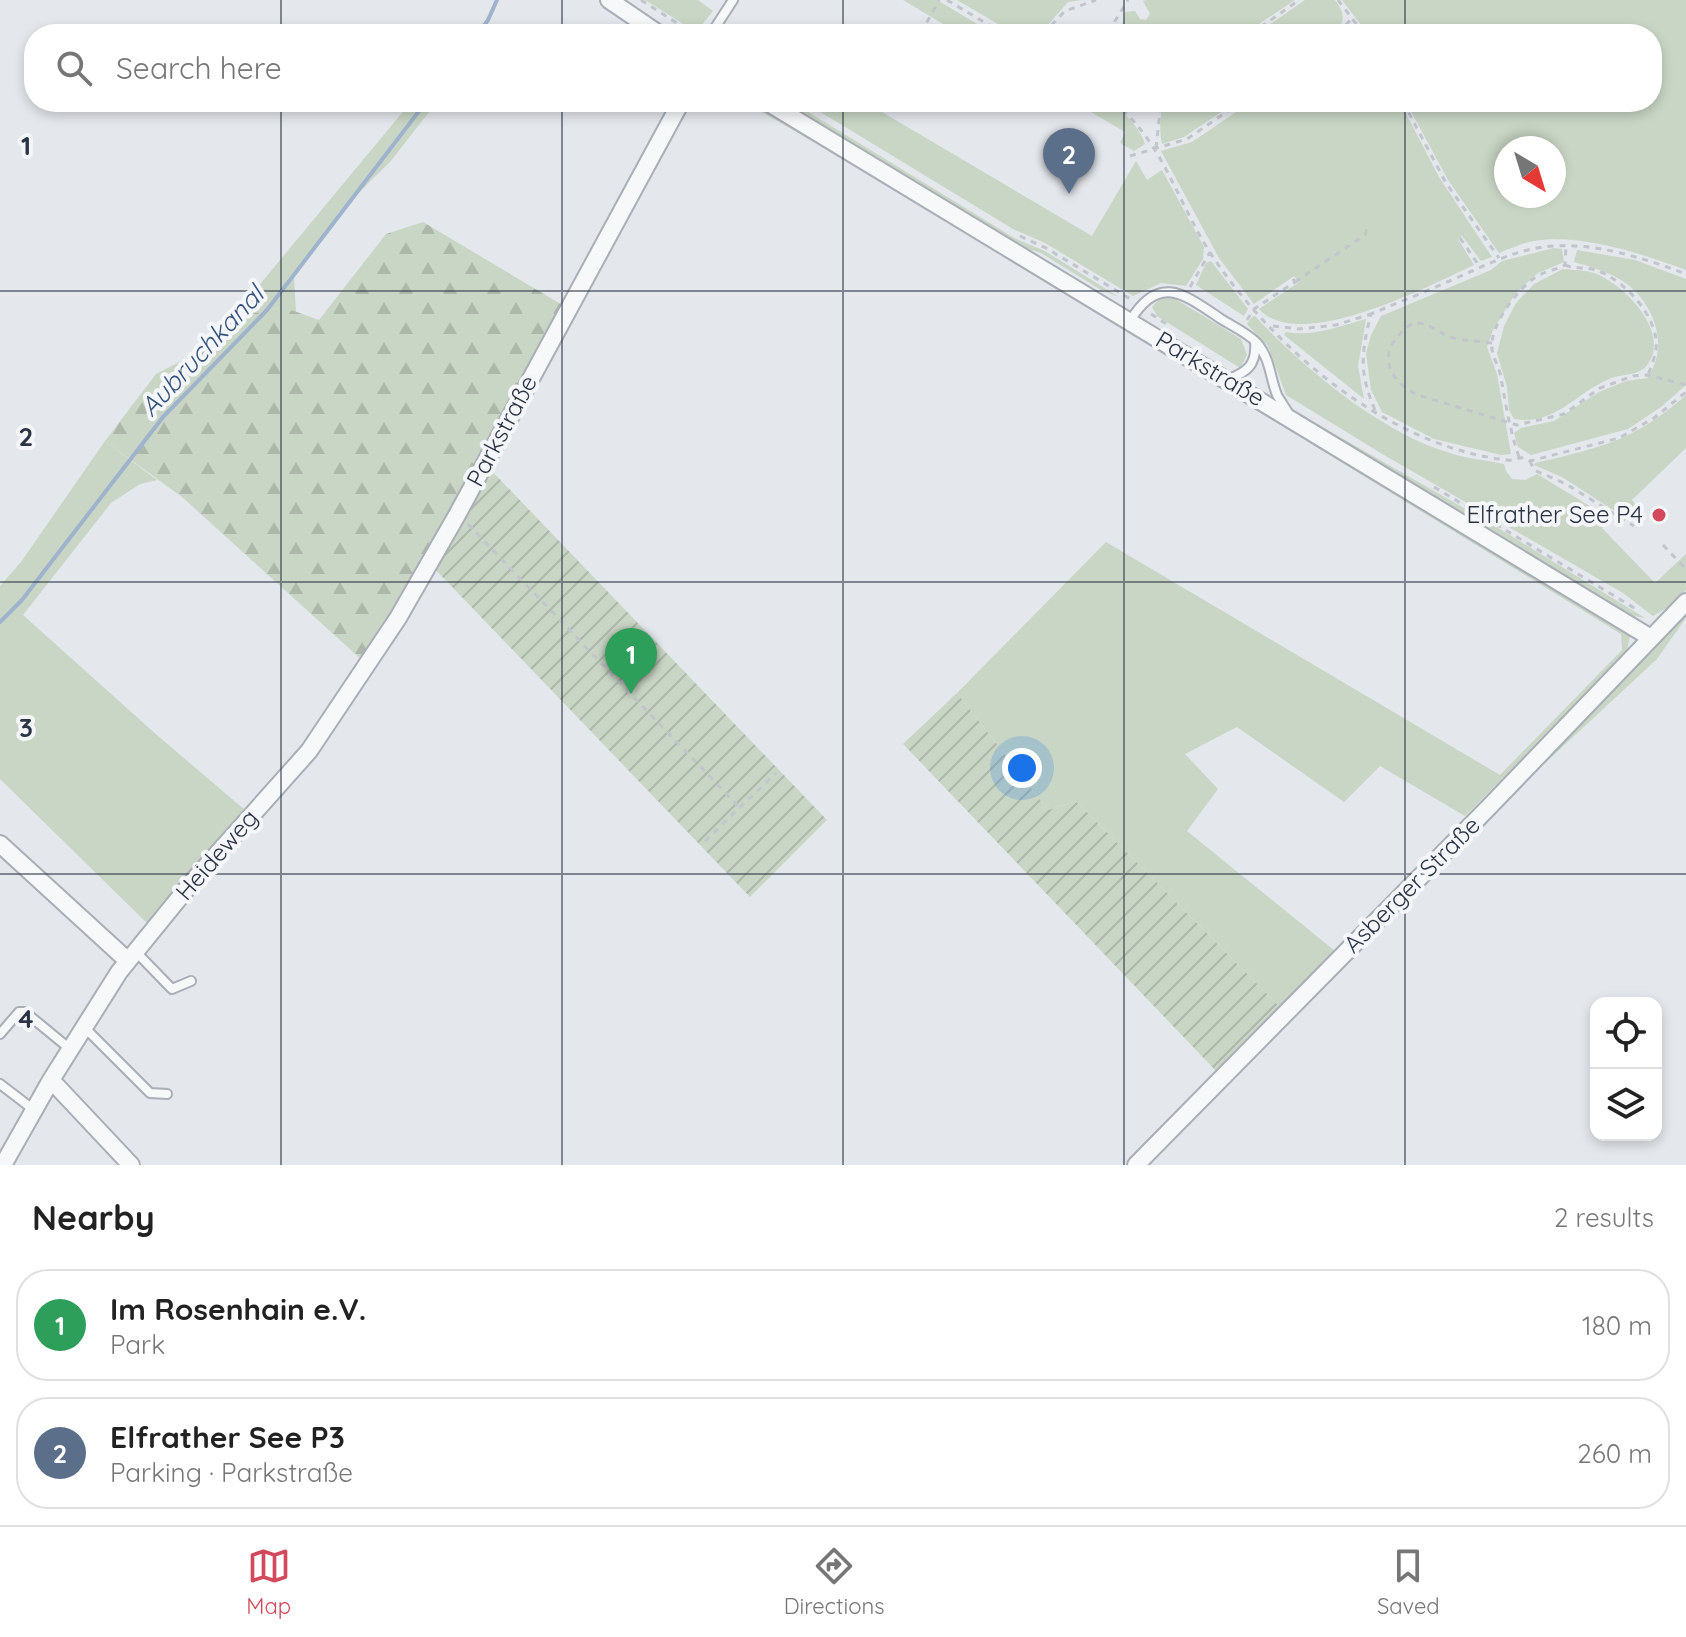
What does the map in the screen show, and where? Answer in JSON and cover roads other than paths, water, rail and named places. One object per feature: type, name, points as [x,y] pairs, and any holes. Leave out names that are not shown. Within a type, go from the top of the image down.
[{"type":"street","points":[[609,0],[644,24]]},
{"type":"street","name":"Parkstraße","points":[[309,751],[398,618],[676,112]]},
{"type":"street","name":"Parkstraße","points":[[784,112],[1651,638]]},
{"type":"street","name":"Asberger Straße","points":[[1136,1165],[1686,602]]},
{"type":"street","name":"Heideweg","points":[[3,1165],[70,1049],[132,956],[193,881],[309,751]]},
{"type":"street","points":[[0,844],[132,956]]},
{"type":"street","points":[[51,1080],[131,1165]]},
{"type":"lane","points":[[717,24],[733,0]]},
{"type":"lane","points":[[1130,321],[1139,305],[1154,295],[1170,290],[1185,295],[1255,341],[1265,355],[1277,394],[1293,420]]},
{"type":"lane","points":[[1227,380],[1251,367],[1256,355],[1255,341]]},
{"type":"lane","points":[[132,956],[172,989],[191,981]]},
{"type":"lane","points":[[0,1034],[19,1012],[25,1012],[70,1049]]},
{"type":"lane","points":[[84,1027],[150,1093],[167,1094]]},
{"type":"lane","points":[[0,1084],[34,1110]]},
{"type":"waterway","name":"Aubruchkanal","points":[[485,24],[497,0]]},
{"type":"waterway","name":"Aubruchkanal","points":[[0,622],[22,600],[163,417],[267,310],[418,112]]},
{"type":"place","name":"Elfrather See P3","points":[[1069,194]]},
{"type":"place","name":"Elfrather See P4","points":[[1659,515]]},
{"type":"place","name":"Im Rosenhain e.V.","points":[[631,694]]}]
